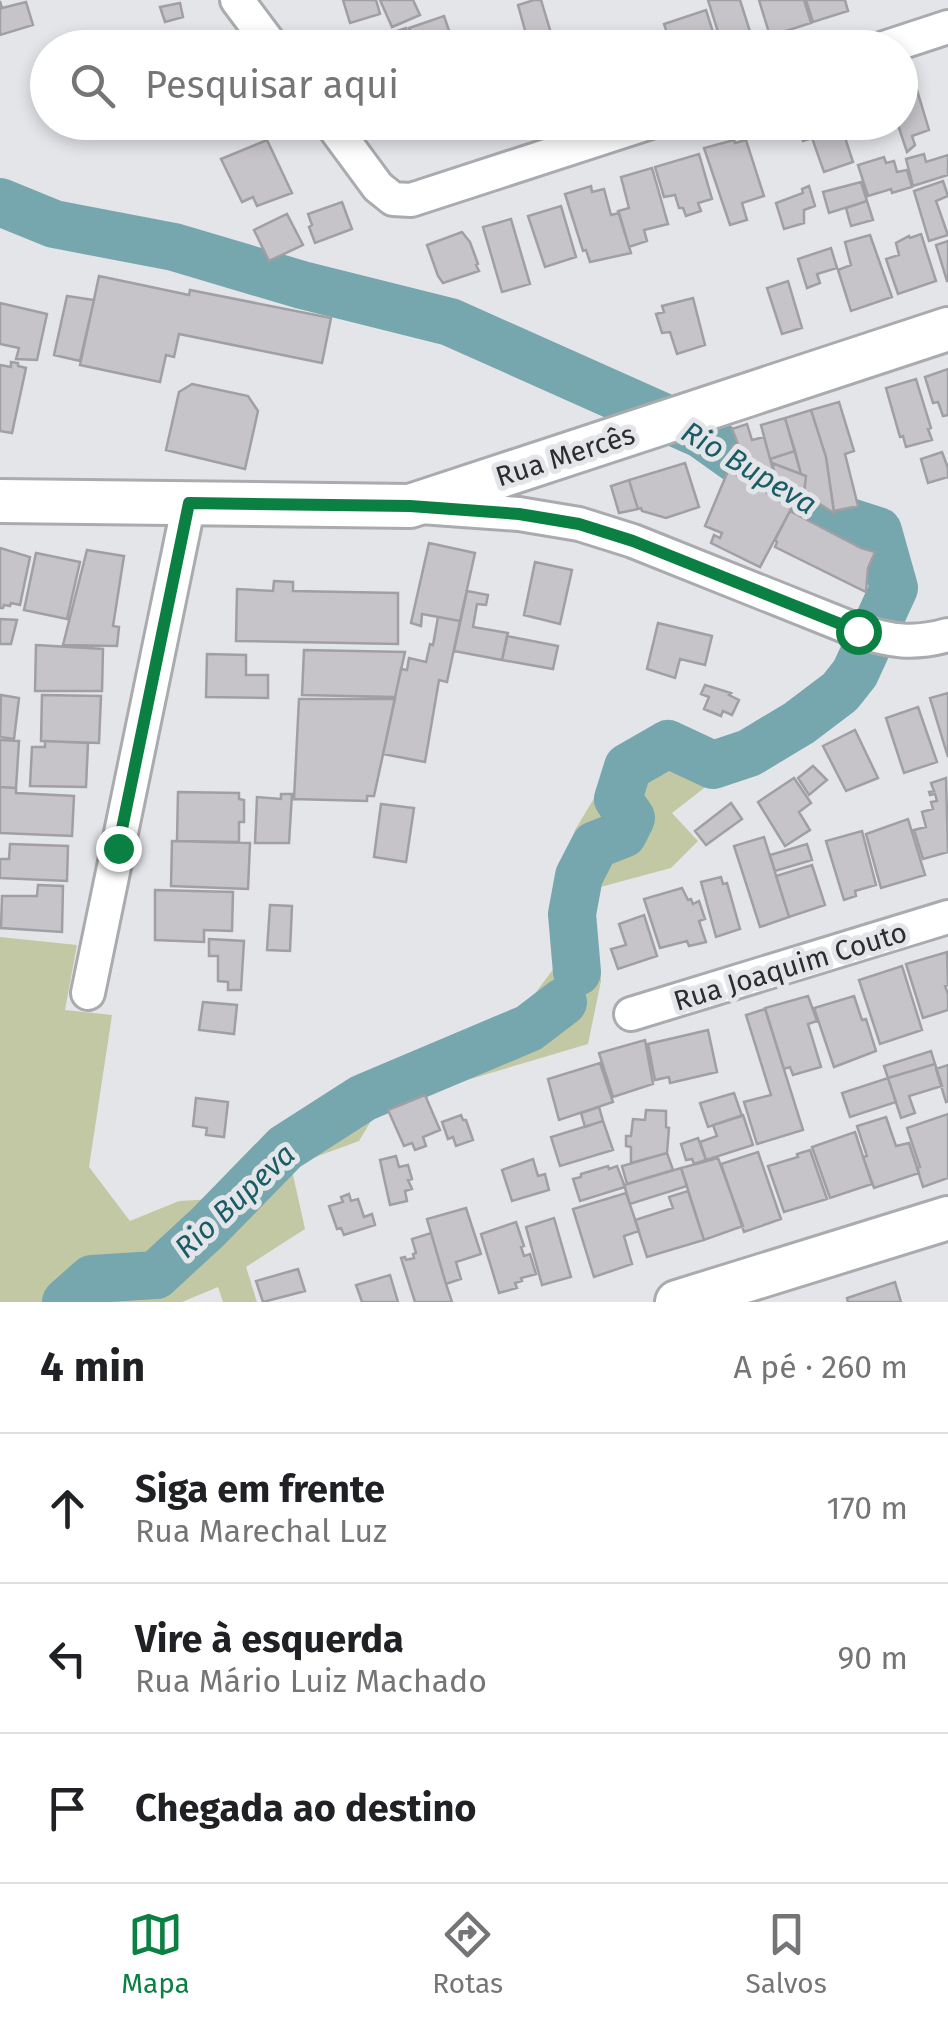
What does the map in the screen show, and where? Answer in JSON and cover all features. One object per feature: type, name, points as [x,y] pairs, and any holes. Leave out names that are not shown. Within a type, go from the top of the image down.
[{"type":"main road","name":"Rua Mercês","points":[[0,501],[410,506],[948,329]]},
{"type":"main road","points":[[676,1302],[948,1218]]},
{"type":"street","points":[[237,0],[260,30]]},
{"type":"street","points":[[918,37],[948,27]]},
{"type":"street","points":[[343,140],[378,187],[393,200],[411,200],[596,140]]},
{"type":"street","points":[[88,993],[189,503]]},
{"type":"street","points":[[410,506],[519,514],[579,524],[633,541],[858,631],[892,641],[914,642],[948,635]]},
{"type":"street","name":"Rua Joaquim Couto","points":[[631,1014],[948,917]]},
{"type":"green space","points":[[848,661],[881,671],[850,706],[736,782],[721,775],[672,813],[698,841],[671,868],[593,889],[601,981],[588,1044],[380,1106],[359,1141],[291,1166],[305,1229],[246,1267],[257,1302],[223,1302],[218,1287],[182,1302],[0,1302],[0,937],[77,945],[65,1010],[112,1015],[89,1167],[130,1221],[179,1201],[214,1199],[275,1145],[375,1072],[522,1011],[557,964],[553,910],[575,830],[623,750],[660,737],[726,751],[769,728],[807,701]]},
{"type":"building","points":[[343,0],[376,0],[380,14],[350,23]]},
{"type":"building","points":[[380,0],[413,0],[420,15],[392,27]]},
{"type":"building","points":[[541,0],[550,30],[525,30],[518,5]]},
{"type":"building","points":[[708,0],[740,0],[750,30],[717,30]]},
{"type":"building","points":[[759,0],[804,0],[811,23],[789,30],[768,30]]},
{"type":"building","points":[[806,0],[845,0],[848,11],[813,22]]},
{"type":"building","points":[[0,1],[2,8],[26,2],[33,25],[0,35]]},
{"type":"building","points":[[180,3],[183,17],[165,22],[160,7]]},
{"type":"building","points":[[706,10],[712,30],[666,30],[664,24]]},
{"type":"building","points":[[444,16],[449,30],[410,30]]},
{"type":"building","points":[[918,93],[929,130],[918,134]]},
{"type":"building","points":[[267,140],[292,193],[257,206],[253,197],[242,202],[221,159]]},
{"type":"building","points":[[746,140],[764,196],[742,203],[747,220],[730,225],[704,148]]},
{"type":"building","points":[[813,140],[846,140],[853,162],[824,172]]},
{"type":"building","points":[[903,140],[913,140],[915,145],[907,152]]},
{"type":"building","points":[[699,154],[712,199],[698,203],[701,211],[686,216],[675,195],[664,197],[655,167]]},
{"type":"building","points":[[924,154],[926,162],[948,155],[948,175],[913,186],[906,159]]},
{"type":"building","points":[[884,157],[886,163],[894,161],[897,172],[907,170],[912,187],[868,196],[858,165]]},
{"type":"building","points":[[652,168],[668,224],[644,230],[647,241],[629,247],[618,211],[629,208],[621,177]]},
{"type":"building","points":[[943,181],[948,196],[936,201],[948,235],[929,241],[914,191]]},
{"type":"building","points":[[861,182],[867,201],[829,213],[823,192]]},
{"type":"building","points":[[591,186],[592,192],[604,189],[611,215],[619,213],[631,253],[590,262],[586,250],[583,251],[565,194]]},
{"type":"building","points":[[809,186],[815,206],[804,210],[804,223],[784,229],[776,203],[803,193],[802,189]]},
{"type":"building","points":[[867,201],[873,220],[851,226],[846,208]]},
{"type":"building","points":[[342,202],[352,229],[315,243],[308,214]]},
{"type":"building","points":[[561,206],[576,257],[545,267],[528,216]]},
{"type":"building","points":[[287,214],[303,245],[269,261],[254,230]]},
{"type":"building","points":[[511,219],[530,284],[502,292],[483,227]]},
{"type":"building","points":[[462,232],[470,242],[479,271],[443,283],[427,245]]},
{"type":"building","points":[[921,234],[936,281],[898,294],[886,259],[899,255],[896,243]]},
{"type":"building","points":[[870,235],[892,297],[851,311],[838,270],[851,265],[845,242]]},
{"type":"building","points":[[948,241],[948,281],[947,281],[936,245]]},
{"type":"building","points":[[831,248],[837,268],[817,274],[820,283],[807,288],[798,259]]},
{"type":"building","points":[[99,276],[331,318],[322,363],[179,334],[174,357],[166,355],[160,382],[80,365]]},
{"type":"building","points":[[788,281],[802,328],[782,334],[767,288]]},
{"type":"building","points":[[67,296],[94,300],[80,361],[54,355]]},
{"type":"building","points":[[693,298],[705,345],[677,354],[670,332],[662,333],[656,314],[664,312],[662,306]]},
{"type":"building","points":[[0,303],[47,314],[37,360],[16,359],[19,348],[0,344]]},
{"type":"building","points":[[11,362],[26,368],[12,433],[0,431],[0,365],[11,367]]},
{"type":"building","points":[[948,369],[948,415],[943,416],[938,402],[933,403],[925,377]]},
{"type":"building","points":[[916,379],[932,440],[906,447],[886,388]]},
{"type":"building","points":[[192,384],[248,396],[258,411],[245,469],[166,450],[179,392]]},
{"type":"building","points":[[839,402],[854,451],[845,454],[858,506],[834,511],[826,457],[811,410]]},
{"type":"building","points":[[811,410],[826,457],[834,513],[804,494],[806,476],[801,474],[785,418]]},
{"type":"building","points":[[785,418],[795,451],[770,459],[761,425]]},
{"type":"building","points":[[747,424],[752,440],[764,437],[775,477],[742,462],[732,446],[738,444],[732,429]]},
{"type":"building","points":[[795,451],[801,474],[770,459]]},
{"type":"building","points":[[942,452],[948,477],[928,483],[921,459]]},
{"type":"building","points":[[685,463],[699,507],[666,518],[638,509],[629,480]]},
{"type":"building","points":[[772,463],[806,476],[804,494],[777,482]]},
{"type":"building","points":[[728,471],[791,509],[760,567],[711,543],[714,535],[720,538],[722,533],[705,526]]},
{"type":"building","points":[[629,480],[638,509],[619,513],[611,486]]},
{"type":"building","points":[[790,511],[875,552],[868,568],[866,592],[775,547]]},
{"type":"building","points":[[429,543],[475,553],[460,621],[422,614],[421,626],[411,623]]},
{"type":"building","points":[[0,548],[30,557],[20,605],[11,603],[0,608]]},
{"type":"building","points":[[87,550],[124,556],[113,626],[119,627],[117,646],[63,645]]},
{"type":"building","points":[[36,553],[80,562],[67,619],[24,610]]},
{"type":"building","points":[[535,562],[572,570],[560,624],[524,615]]},
{"type":"building","points":[[274,581],[293,582],[293,591],[398,593],[398,644],[236,641],[237,589],[273,591]]},
{"type":"building","points":[[467,591],[488,595],[486,605],[477,604],[473,627],[508,633],[502,660],[454,651]]},
{"type":"building","points":[[438,617],[460,621],[447,682],[439,680],[425,762],[383,754],[401,669],[407,670],[409,658],[426,662]]},
{"type":"building","points":[[0,619],[17,620],[11,644],[0,644]]},
{"type":"building","points":[[658,623],[712,636],[705,665],[680,659],[675,678],[647,669]]},
{"type":"building","points":[[507,636],[558,646],[553,669],[502,660]]},
{"type":"building","points":[[36,645],[103,649],[102,691],[35,691]]},
{"type":"building","points":[[304,650],[405,652],[395,697],[302,695]]},
{"type":"building","points":[[207,654],[246,655],[246,675],[268,675],[268,698],[206,697]]},
{"type":"building","points":[[705,685],[731,693],[739,700],[732,715],[723,711],[721,716],[704,709],[709,697],[701,694]]},
{"type":"building","points":[[948,693],[948,757],[930,698]]},
{"type":"building","points":[[1,695],[19,698],[14,739],[0,737]]},
{"type":"building","points":[[42,695],[101,696],[99,743],[41,741]]},
{"type":"building","points":[[299,699],[395,699],[374,796],[367,796],[367,801],[294,799]]},
{"type":"building","points":[[918,707],[937,762],[904,773],[886,718]]},
{"type":"building","points":[[855,730],[878,778],[846,791],[823,746]]},
{"type":"building","points":[[0,740],[19,741],[16,788],[0,787]]},
{"type":"building","points":[[45,741],[88,743],[86,787],[30,786],[32,747],[45,747]]},
{"type":"building","points":[[813,766],[827,780],[809,795],[798,778]]},
{"type":"building","points":[[794,778],[811,803],[799,812],[810,830],[785,846],[758,802]]},
{"type":"building","points":[[946,778],[948,852],[923,859],[914,830],[926,827],[922,812],[933,809],[931,802],[937,801],[935,794],[929,792],[934,791],[931,783]]},
{"type":"building","points":[[0,787],[16,788],[16,793],[74,796],[72,836],[0,833]]},
{"type":"building","points":[[178,792],[239,793],[239,799],[244,800],[244,822],[239,822],[239,842],[177,841]]},
{"type":"building","points":[[281,794],[292,794],[289,843],[255,843],[257,797],[281,799]]},
{"type":"building","points":[[731,803],[742,819],[706,845],[695,831]]},
{"type":"building","points":[[381,804],[414,808],[406,862],[374,857]]},
{"type":"building","points":[[908,819],[925,875],[881,888],[866,834]]},
{"type":"building","points":[[862,831],[876,885],[855,891],[856,896],[844,900],[826,841]]},
{"type":"building","points":[[764,837],[789,917],[760,927],[734,846]]},
{"type":"building","points":[[172,841],[250,843],[248,889],[171,886]]},
{"type":"building","points":[[10,844],[68,846],[67,881],[0,878],[0,859],[9,859]]},
{"type":"building","points":[[807,844],[812,860],[775,871],[770,855]]},
{"type":"building","points":[[812,865],[825,905],[789,917],[776,876]]},
{"type":"building","points":[[721,877],[723,884],[727,883],[740,929],[716,937],[701,882]]},
{"type":"building","points":[[38,885],[63,886],[62,932],[1,928],[2,896],[37,896]]},
{"type":"building","points":[[682,888],[693,904],[699,901],[705,919],[699,921],[706,942],[689,946],[687,941],[660,948],[644,899]]},
{"type":"building","points":[[155,890],[233,892],[232,931],[204,930],[204,942],[155,940]]},
{"type":"building","points":[[270,905],[292,906],[290,951],[267,950]]},
{"type":"building","points":[[644,915],[657,956],[618,969],[611,949],[626,945],[619,924]]},
{"type":"building","points":[[209,939],[244,941],[241,990],[228,990],[228,982],[218,981],[218,956],[209,956]]},
{"type":"building","points":[[947,952],[948,1010],[923,1018],[906,964]]},
{"type":"building","points":[[902,966],[922,1030],[880,1044],[859,980]]},
{"type":"building","points":[[808,996],[817,1021],[808,1024],[821,1067],[793,1075],[790,1067],[784,1069],[765,1008]]},
{"type":"building","points":[[854,996],[876,1051],[834,1067],[814,1008]]},
{"type":"building","points":[[203,1002],[237,1005],[234,1034],[199,1030]]},
{"type":"building","points":[[765,1009],[803,1130],[757,1144],[744,1102],[771,1095],[746,1015]]},
{"type":"building","points":[[708,1030],[717,1072],[670,1083],[669,1077],[655,1080],[648,1044]]},
{"type":"building","points":[[645,1040],[653,1084],[613,1097],[599,1053]]},
{"type":"building","points":[[931,1051],[935,1064],[888,1078],[884,1066]]},
{"type":"building","points":[[600,1063],[613,1102],[559,1120],[548,1079]]},
{"type":"building","points":[[935,1064],[942,1086],[909,1096],[915,1113],[901,1118],[888,1078]]},
{"type":"building","points":[[948,1065],[948,1101],[946,1102],[936,1069]]},
{"type":"building","points":[[888,1078],[896,1102],[850,1117],[842,1093]]},
{"type":"building","points":[[734,1093],[742,1116],[708,1127],[700,1103]]},
{"type":"building","points":[[425,1095],[440,1130],[423,1137],[426,1146],[415,1150],[412,1143],[404,1146],[388,1110]]},
{"type":"building","points":[[196,1098],[228,1102],[224,1137],[206,1135],[207,1128],[193,1126]]},
{"type":"building","points":[[599,1107],[603,1121],[585,1127],[581,1113]]},
{"type":"building","points":[[646,1110],[666,1111],[667,1153],[631,1163],[626,1136],[631,1136],[633,1119],[645,1120]]},
{"type":"building","points":[[948,1114],[948,1178],[923,1187],[907,1128]]},
{"type":"building","points":[[461,1115],[473,1140],[456,1146],[453,1137],[448,1139],[442,1122]]},
{"type":"building","points":[[743,1115],[753,1145],[706,1160],[700,1142],[717,1136],[713,1125]]},
{"type":"building","points":[[886,1117],[896,1146],[909,1143],[919,1173],[874,1188],[857,1126]]},
{"type":"building","points":[[603,1121],[613,1150],[560,1166],[551,1137]]},
{"type":"building","points":[[855,1132],[872,1184],[830,1198],[812,1147]]},
{"type":"building","points":[[698,1138],[706,1160],[694,1164],[692,1159],[686,1160],[681,1144]]},
{"type":"building","points":[[810,1150],[827,1199],[784,1212],[768,1166]]},
{"type":"building","points":[[758,1152],[781,1219],[744,1232],[721,1164]]},
{"type":"building","points":[[667,1153],[673,1170],[627,1184],[622,1166]]},
{"type":"building","points":[[396,1156],[399,1167],[408,1165],[412,1189],[405,1191],[407,1201],[390,1205],[380,1160]]},
{"type":"building","points":[[718,1158],[743,1226],[704,1240],[681,1168]]},
{"type":"building","points":[[533,1159],[538,1176],[545,1174],[549,1190],[512,1201],[502,1170]]},
{"type":"building","points":[[617,1166],[625,1187],[580,1201],[573,1179]]},
{"type":"building","points":[[681,1168],[687,1186],[630,1204],[624,1185]]},
{"type":"building","points":[[688,1191],[704,1240],[647,1257],[635,1220],[673,1208],[669,1197]]},
{"type":"building","points":[[626,1193],[639,1231],[624,1236],[632,1264],[594,1277],[573,1209]]},
{"type":"building","points":[[349,1194],[351,1201],[358,1199],[364,1217],[372,1214],[375,1225],[344,1235],[341,1228],[337,1229],[329,1206],[343,1202],[341,1197]]},
{"type":"building","points":[[466,1208],[481,1254],[456,1262],[461,1279],[446,1284],[427,1219]]},
{"type":"building","points":[[554,1218],[571,1277],[542,1285],[526,1227]]},
{"type":"building","points":[[516,1222],[524,1256],[530,1254],[536,1274],[521,1278],[515,1283],[517,1288],[499,1293],[481,1234]]},
{"type":"building","points":[[431,1233],[452,1302],[415,1302],[401,1258],[414,1258],[412,1239]]},
{"type":"building","points":[[298,1269],[305,1291],[263,1302],[256,1281]]},
{"type":"building","points":[[390,1275],[398,1302],[362,1302],[356,1285]]},
{"type":"building","points":[[895,1282],[901,1302],[848,1302],[847,1298]]},
{"type":"waterway","name":"Rio Bupeva","points":[[0,202],[54,224],[174,247],[302,285],[450,322],[701,434],[774,486],[828,515],[878,531],[894,588],[855,673],[840,692],[749,753],[713,765],[668,744],[628,767],[618,799],[631,818],[623,834],[595,845],[579,876],[572,914],[577,972]]},
{"type":"waterway","name":"Rio Bupeva","points":[[66,1302],[92,1279],[156,1275],[285,1148],[363,1098],[529,1028],[563,1002]]},
{"type":"route","points":[[118,848],[189,503],[410,506],[519,514],[579,524],[633,541],[858,631]]}]
